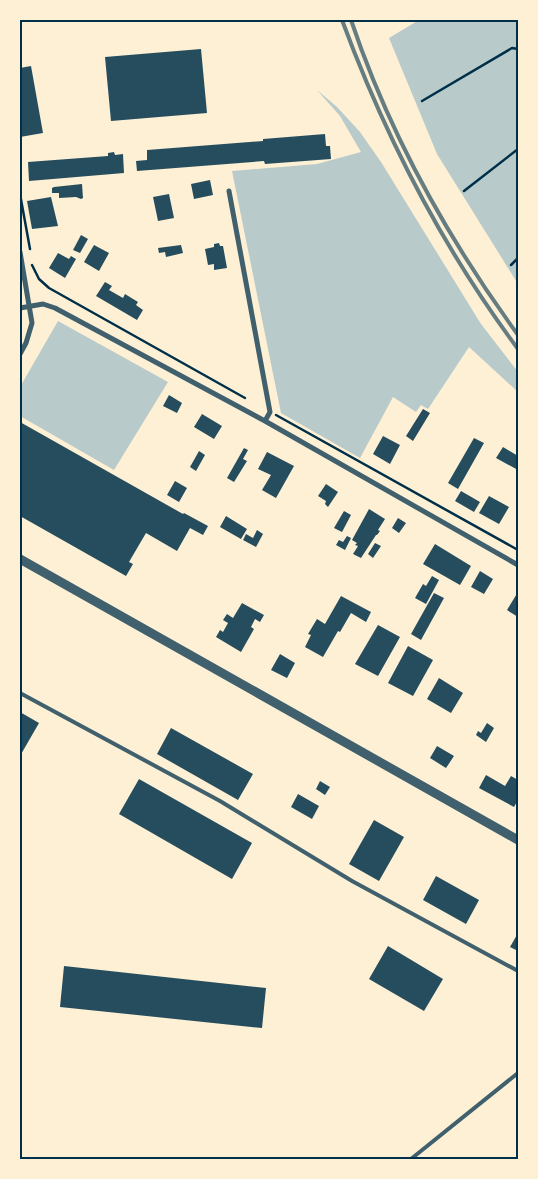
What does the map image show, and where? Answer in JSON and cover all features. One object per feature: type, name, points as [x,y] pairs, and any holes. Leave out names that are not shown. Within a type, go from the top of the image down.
[{"type":"street","points":[[229,190],[270,412],[265,421]]},
{"type":"street","points":[[20,252],[32,323],[26,343],[20,354]]},
{"type":"street","points":[[20,308],[43,304],[55,308],[265,421],[518,565]]},
{"type":"street","points":[[20,559],[518,840]]},
{"type":"lane","points":[[20,693],[220,801],[352,881],[518,971]]},
{"type":"lane","points":[[411,1159],[518,1073]]},
{"type":"path","points":[[422,101],[512,48],[518,49]]},
{"type":"path","points":[[464,191],[518,149]]},
{"type":"path","points":[[20,194],[32,265],[43,284],[247,400]]},
{"type":"path","points":[[511,265],[518,258]]},
{"type":"path","points":[[270,412],[518,550]]},
{"type":"shaded area","points":[[419,20],[518,20],[518,284],[437,154],[389,38]]},
{"type":"shaded area","points":[[317,90],[337,107],[360,132],[381,162],[481,324],[518,372],[518,392],[469,347],[428,409],[421,405],[416,412],[393,397],[360,458],[281,413],[232,171],[317,164],[361,152],[340,116]]},
{"type":"shaded area","points":[[58,321],[168,382],[114,470],[20,416],[20,387]]},
{"type":"building","points":[[201,49],[207,113],[111,121],[105,57]]},
{"type":"building","points":[[31,66],[43,133],[20,137],[20,68]]},
{"type":"building","points":[[325,134],[326,146],[330,146],[331,159],[265,164],[264,161],[137,171],[136,161],[147,160],[147,150]]},
{"type":"building","points":[[114,152],[115,155],[123,154],[124,173],[29,181],[28,162],[108,156],[108,153]]},
{"type":"building","points":[[210,180],[213,195],[194,199],[191,184]]},
{"type":"building","points":[[82,184],[83,198],[81,199],[76,197],[59,198],[59,193],[52,193],[52,188],[54,187]]},
{"type":"building","points":[[169,194],[174,218],[158,221],[153,197]]},
{"type":"building","points":[[51,197],[58,226],[32,229],[27,201]]},
{"type":"building","points":[[81,235],[88,239],[80,253],[73,250]]},
{"type":"building","points":[[219,243],[220,246],[223,246],[227,268],[214,270],[214,264],[208,265],[205,249],[214,247],[214,244]]},
{"type":"building","points":[[94,245],[109,253],[99,271],[84,262]]},
{"type":"building","points":[[181,245],[183,253],[166,257],[165,252],[159,253],[158,248]]},
{"type":"building","points":[[58,253],[69,259],[71,256],[76,259],[65,278],[49,268]]},
{"type":"building","points":[[105,282],[112,286],[109,290],[123,298],[125,294],[138,302],[136,305],[143,310],[137,320],[96,296]]},
{"type":"building","points":[[169,395],[182,403],[177,413],[163,406]]},
{"type":"building","points":[[423,409],[430,413],[413,441],[406,436]]},
{"type":"building","points":[[202,414],[222,426],[214,439],[194,427]]},
{"type":"building","points":[[20,422],[183,514],[208,526],[203,535],[190,528],[177,551],[146,533],[129,562],[133,564],[126,576],[20,516]]},
{"type":"building","points":[[383,436],[400,445],[390,464],[373,454]]},
{"type":"building","points":[[474,438],[484,443],[458,489],[448,483]]},
{"type":"building","points":[[503,447],[518,456],[518,470],[496,458]]},
{"type":"building","points":[[244,448],[248,450],[243,459],[247,461],[234,482],[227,478]]},
{"type":"building","points":[[199,451],[205,455],[196,471],[190,467]]},
{"type":"building","points":[[267,452],[294,466],[276,498],[262,490],[271,475],[258,469]]},
{"type":"building","points":[[175,481],[187,488],[179,502],[167,495]]},
{"type":"building","points":[[326,484],[338,492],[328,507],[325,504],[326,501],[318,496]]},
{"type":"building","points":[[461,491],[480,502],[474,512],[455,501]]},
{"type":"building","points":[[489,496],[509,507],[499,524],[479,513]]},
{"type":"building","points":[[369,509],[385,519],[378,530],[380,531],[361,558],[353,554],[358,546],[352,540]]},
{"type":"building","points":[[344,511],[351,515],[342,532],[334,528]]},
{"type":"building","points":[[226,516],[247,529],[241,539],[220,527]]},
{"type":"building","points":[[398,518],[406,523],[399,533],[392,528]]},
{"type":"building","points":[[257,530],[263,534],[256,547],[243,540],[246,534],[253,538]]},
{"type":"building","points":[[347,536],[351,538],[345,550],[336,545],[339,540],[343,542]]},
{"type":"building","points":[[375,543],[381,546],[373,558],[368,554]]},
{"type":"building","points":[[435,544],[471,566],[460,585],[423,564]]},
{"type":"building","points":[[480,571],[493,579],[484,594],[471,587]]},
{"type":"building","points":[[432,576],[439,580],[426,604],[415,598],[423,584],[426,586]]},
{"type":"building","points":[[518,592],[518,617],[507,610]]},
{"type":"building","points":[[434,593],[444,598],[421,640],[411,634]]},
{"type":"building","points":[[341,596],[371,612],[366,622],[351,613],[323,657],[305,647],[311,635],[308,634],[317,619],[325,624]]},
{"type":"building","points":[[242,603],[264,615],[260,622],[255,619],[251,627],[254,629],[241,652],[216,637],[220,630],[223,632],[228,623],[223,620],[227,614],[233,618]]},
{"type":"building","points":[[378,625],[400,637],[378,676],[355,664]]},
{"type":"building","points":[[408,646],[433,660],[413,696],[388,683]]},
{"type":"building","points":[[280,654],[295,663],[287,678],[271,670]]},
{"type":"building","points":[[439,678],[463,693],[451,713],[427,699]]},
{"type":"building","points":[[20,712],[39,723],[20,756]]},
{"type":"building","points":[[487,723],[494,728],[486,742],[476,735],[478,731],[481,733]]},
{"type":"building","points":[[171,728],[253,774],[238,800],[157,754]]},
{"type":"building","points":[[437,746],[454,756],[446,768],[430,758]]},
{"type":"building","points":[[486,775],[505,786],[511,776],[518,780],[518,800],[514,807],[479,788]]},
{"type":"building","points":[[139,779],[252,843],[232,879],[119,814]]},
{"type":"building","points":[[320,781],[330,787],[325,795],[316,789]]},
{"type":"building","points":[[298,794],[319,806],[312,819],[291,807]]},
{"type":"building","points":[[374,820],[404,837],[379,881],[349,864]]},
{"type":"building","points":[[436,876],[479,900],[466,924],[423,900]]},
{"type":"building","points":[[518,933],[518,951],[510,947]]},
{"type":"building","points":[[388,946],[443,979],[424,1011],[369,979]]},
{"type":"building","points":[[64,966],[266,988],[262,1028],[60,1007]]},
{"type":"railway","points":[[342,20],[377,107],[418,191],[465,271],[518,349]]},
{"type":"railway","points":[[351,20],[383,103],[422,184],[492,299],[518,335]]}]
